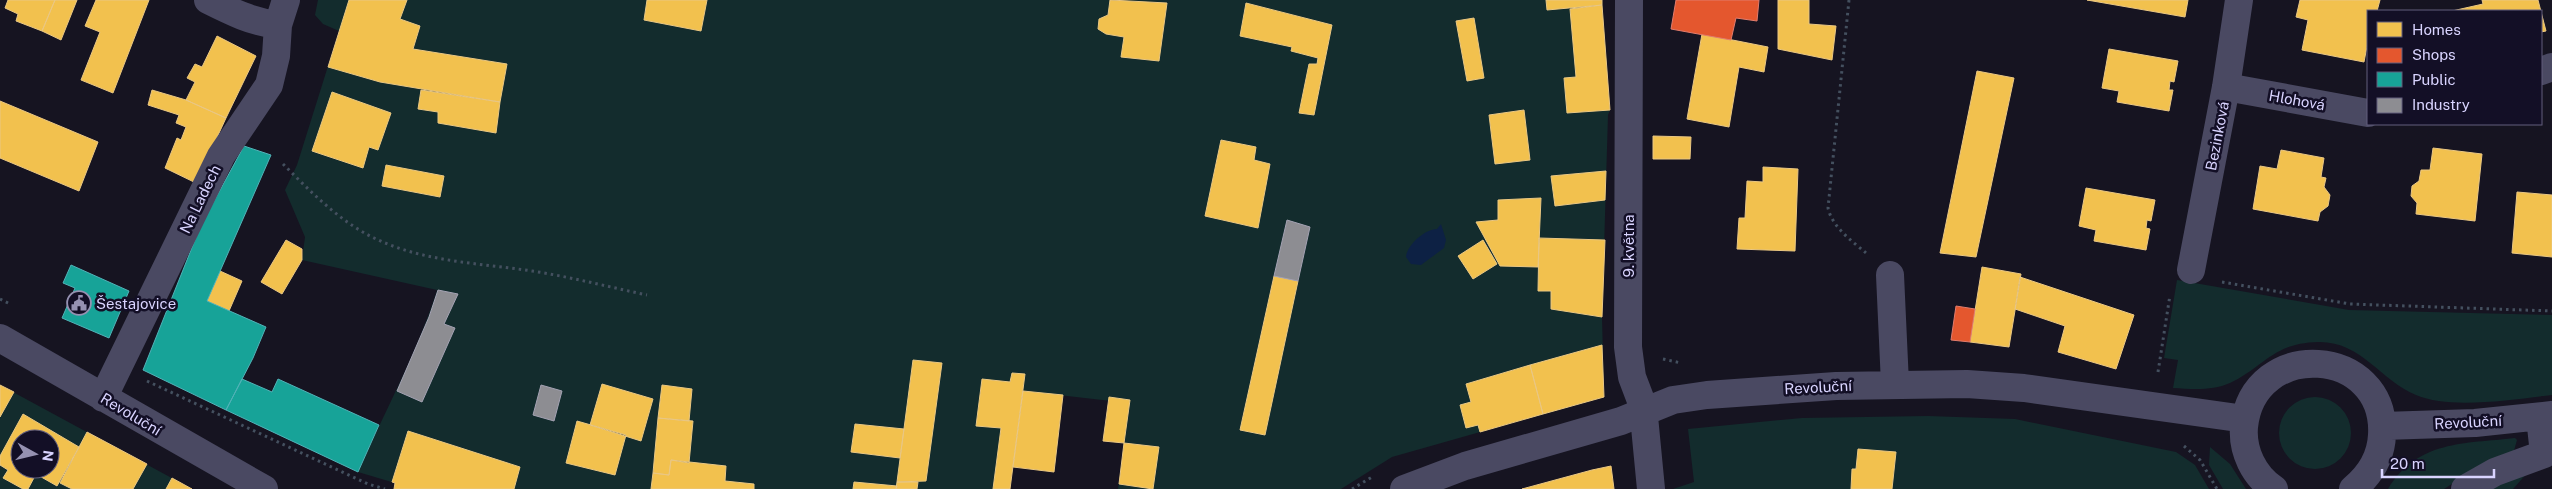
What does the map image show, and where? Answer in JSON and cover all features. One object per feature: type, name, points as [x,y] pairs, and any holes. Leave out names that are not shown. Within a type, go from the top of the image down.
[{"type":"street","points":[[208,0],[237,15],[260,23],[282,12]]},
{"type":"street","name":"9. května","points":[[1629,0],[1628,347],[1632,377],[1644,412],[1651,489]]},
{"type":"street","name":"Bezinková","points":[[2181,279],[2226,87],[2239,0]]},
{"type":"street","name":"Na Ladech","points":[[103,398],[221,156],[269,85],[276,56],[282,12]]},
{"type":"street","name":"Hlohová","points":[[2226,87],[2367,113]]},
{"type":"street","points":[[1890,275],[1895,384]]},
{"type":"street","name":"Revoluční","points":[[0,338],[264,489]]},
{"type":"street","points":[[2274,489],[2258,475],[2250,462],[2244,434],[2245,419],[2254,396],[2270,377],[2292,366],[2317,363],[2341,368],[2362,382],[2376,402],[2383,426],[2379,455],[2372,469],[2352,489]]},
{"type":"street","name":"Revoluční","points":[[1404,489],[1456,469],[1606,426],[1686,397],[1787,388],[1895,384],[1967,384],[2024,388],[2245,419]]},
{"type":"street","points":[[2466,489],[2495,472],[2544,454],[2546,416]]},
{"type":"street","name":"Revoluční","points":[[2383,426],[2546,416]]},
{"type":"path","points":[[1849,0],[1828,208],[1829,215],[1843,233],[1890,275]]},
{"type":"path","points":[[283,164],[340,216],[373,237],[406,251],[446,260],[535,272],[647,294]]},
{"type":"path","points":[[2157,380],[2181,279]]},
{"type":"path","points":[[2221,282],[2350,304],[2552,311]]},
{"type":"path","points":[[1656,358],[1682,364]]},
{"type":"path","points":[[144,379],[368,484],[385,489]]},
{"type":"path","points":[[2180,442],[2200,460],[2217,489]]},
{"type":"path","points":[[1352,489],[1376,475]]},
{"type":"green space","points":[[318,0],[1602,0],[1610,110],[1608,115],[1602,317],[1604,397],[1392,457],[1341,489],[1118,489],[1129,403],[1023,391],[1010,489],[394,489],[395,483],[358,472],[420,336],[437,290],[302,260],[305,237],[285,190],[297,165],[339,31],[323,24],[315,15]]},
{"type":"green space","points":[[2177,280],[2349,310],[2552,315],[2552,395],[2464,403],[2430,399],[2416,395],[2403,388],[2358,354],[2333,343],[2318,342],[2303,343],[2279,351],[2242,377],[2223,386],[2202,389],[2173,388],[2178,360],[2164,358]]},
{"type":"green space","points":[[0,385],[192,489],[0,489]]},
{"type":"green space","points":[[2315,397],[2335,403],[2345,413],[2351,433],[2345,453],[2335,463],[2315,469],[2295,463],[2285,453],[2279,433],[2285,413],[2295,403]]},
{"type":"green space","points":[[1928,416],[2015,419],[2176,452],[2195,465],[2209,489],[1673,489],[1694,482],[1688,429],[1802,418]]},
{"type":"green space","points":[[2515,438],[2517,440],[2513,454],[2458,480],[2444,489],[2388,489],[2400,473],[2413,461],[2428,453],[2460,444]]},
{"type":"green space","points":[[2210,447],[2230,464],[2246,489],[2223,489],[2209,465]]},
{"type":"green space","points":[[2529,471],[2513,489],[2489,489]]},
{"type":"water","points":[[1441,224],[1446,240],[1444,248],[1421,265],[1411,264],[1406,257],[1413,243],[1427,232],[1437,229]]},
{"type":"building: Homes","points":[[8,0],[55,0],[42,31],[16,21],[18,14],[5,8]]},
{"type":"building: Homes","points":[[55,0],[77,0],[61,40],[42,31]]},
{"type":"building: Homes","points":[[96,0],[149,0],[113,93],[81,80],[100,32],[85,26]]},
{"type":"building: Homes","points":[[349,0],[407,0],[400,19],[420,26],[413,49],[507,64],[500,102],[380,82],[328,67]]},
{"type":"building: Homes","points":[[647,0],[707,0],[701,31],[644,20]]},
{"type":"building: Homes","points":[[1110,0],[1167,3],[1159,61],[1121,57],[1124,37],[1106,34],[1098,29],[1099,19],[1108,15]]},
{"type":"building: Homes","points":[[1546,0],[1602,0],[1602,5],[1547,10]]},
{"type":"building: Homes","points":[[1778,0],[1809,0],[1809,24],[1836,26],[1832,60],[1778,49]]},
{"type":"building: Homes","points":[[2087,0],[2188,0],[2185,17]]},
{"type":"building: Homes","points":[[2300,0],[2380,0],[2377,10],[2367,10],[2367,46],[2364,62],[2302,50],[2308,20],[2296,17]]},
{"type":"building: Homes","points":[[2482,0],[2538,0],[2541,10],[2456,10],[2483,4]]},
{"type":"building: Homes","points":[[1246,3],[1332,25],[1314,115],[1299,113],[1309,64],[1317,64],[1318,58],[1291,51],[1292,47],[1240,36]]},
{"type":"building: Homes","points":[[1602,5],[1610,110],[1567,113],[1564,78],[1576,77],[1570,9]]},
{"type":"building: Homes","points":[[2542,16],[2546,31],[2542,32]]},
{"type":"building: Homes","points":[[1474,18],[1484,78],[1467,81],[1456,21]]},
{"type":"building: Homes","points":[[1702,34],[1768,47],[1764,72],[1739,67],[1729,127],[1687,119]]},
{"type":"building: Homes","points":[[217,36],[256,56],[226,118],[186,100],[195,82],[187,78],[195,64],[202,67]]},
{"type":"building: Homes","points":[[2109,49],[2178,61],[2174,82],[2170,81],[2169,90],[2173,90],[2169,111],[2117,102],[2119,91],[2102,88]]},
{"type":"building: Homes","points":[[1977,71],[2014,78],[1976,257],[1940,253]]},
{"type":"building: Homes","points":[[152,90],[186,100],[226,118],[196,183],[165,168],[177,138],[181,140],[186,127],[176,123],[179,115],[148,105]]},
{"type":"building: Homes","points":[[421,90],[500,102],[496,133],[438,123],[438,112],[418,109]]},
{"type":"building: Homes","points":[[332,92],[391,113],[378,150],[369,147],[363,168],[312,151]]},
{"type":"building: Homes","points":[[0,101],[98,142],[79,191],[0,158]]},
{"type":"building: Homes","points":[[1524,110],[1530,160],[1495,164],[1489,115]]},
{"type":"building: Homes","points":[[1653,136],[1691,137],[1690,159],[1653,159]]},
{"type":"building: Homes","points":[[1221,140],[1256,147],[1254,160],[1270,164],[1258,228],[1205,216]]},
{"type":"building: Homes","points":[[2433,148],[2482,154],[2475,221],[2416,214],[2417,203],[2411,196],[2412,186],[2419,181],[2421,170],[2430,170]]},
{"type":"building: Homes","points":[[2281,150],[2324,158],[2321,177],[2326,178],[2324,187],[2330,195],[2328,206],[2320,212],[2318,221],[2253,209],[2260,166],[2277,169]]},
{"type":"building: Homes","points":[[386,165],[444,176],[440,197],[382,186]]},
{"type":"building: Homes","points":[[1763,167],[1798,169],[1795,251],[1737,249],[1739,218],[1745,218],[1747,181],[1763,182]]},
{"type":"building: Homes","points":[[1606,171],[1605,200],[1555,206],[1551,176]]},
{"type":"building: Homes","points":[[2086,188],[2155,200],[2151,221],[2147,220],[2146,228],[2150,229],[2146,250],[2094,241],[2096,230],[2079,226]]},
{"type":"building: Homes","points":[[2517,192],[2552,195],[2552,257],[2512,253]]},
{"type":"building: Homes","points":[[1541,198],[1538,267],[1500,266],[1476,222],[1498,220],[1498,200]]},
{"type":"building: Homes","points":[[1539,238],[1605,240],[1602,317],[1551,309],[1551,291],[1538,291]]},
{"type":"building: Homes","points":[[286,240],[302,249],[302,260],[282,294],[261,282]]},
{"type":"building: Homes","points":[[1483,240],[1497,264],[1473,279],[1458,256]]},
{"type":"building: Homes","points":[[1982,267],[2021,274],[2009,347],[1970,342]]},
{"type":"building: Homes","points":[[220,271],[242,281],[229,311],[207,301]]},
{"type":"building: Homes","points":[[1274,276],[1298,281],[1265,435],[1240,430]]},
{"type":"building: Homes","points":[[2020,277],[2134,315],[2116,369],[2058,352],[2065,326],[2015,309]]},
{"type":"building: Homes","points":[[1602,345],[1604,397],[1543,414],[1530,365]]},
{"type":"building: Homes","points":[[913,360],[942,363],[926,481],[897,482]]},
{"type":"building: Homes","points":[[1530,365],[1543,414],[1480,432],[1478,425],[1466,428],[1460,405],[1471,402],[1466,384]]},
{"type":"building: Homes","points":[[1012,373],[1025,374],[1010,489],[993,489],[1001,428],[976,426],[982,379],[1010,382]]},
{"type":"building: Homes","points":[[602,384],[653,399],[641,441],[590,425]]},
{"type":"building: Homes","points":[[0,385],[14,392],[0,417]]},
{"type":"building: Homes","points":[[662,385],[692,389],[689,421],[658,418]]},
{"type":"building: Homes","points":[[1023,391],[1063,395],[1054,472],[1013,467]]},
{"type":"building: Homes","points":[[1109,397],[1130,400],[1124,443],[1103,441]]},
{"type":"building: Homes","points":[[23,414],[48,429],[15,429]]},
{"type":"building: Homes","points":[[658,418],[693,421],[689,463],[671,460],[669,475],[653,473]]},
{"type":"building: Homes","points":[[577,421],[626,435],[615,475],[566,463]]},
{"type":"building: Homes","points":[[855,424],[904,429],[900,458],[851,452]]},
{"type":"building: Homes","points":[[408,431],[520,467],[514,489],[394,489],[395,483],[392,482]]},
{"type":"building: Homes","points":[[87,432],[147,464],[133,489],[72,489],[60,483]]},
{"type":"building: Homes","points":[[60,436],[79,447],[57,486],[45,479],[60,479]]},
{"type":"building: Homes","points":[[10,438],[10,479],[33,479],[28,489],[23,489],[3,478],[8,470],[0,465],[0,456]]},
{"type":"building: Homes","points":[[1124,443],[1159,447],[1153,489],[1119,484]]},
{"type":"building: Homes","points":[[1858,449],[1896,452],[1892,489],[1851,489],[1852,469],[1856,469]]},
{"type":"building: Homes","points":[[671,460],[726,466],[725,481],[754,484],[754,489],[651,489],[653,473],[669,475]]},
{"type":"building: Homes","points":[[1611,466],[1614,489],[1522,489],[1592,470]]},
{"type":"building: Homes","points":[[172,478],[192,489],[166,489]]},
{"type":"building: Homes","points":[[854,482],[897,486],[896,489],[853,489]]},
{"type":"building: Homes","points":[[897,482],[918,482],[917,489],[896,489]]},
{"type":"building: Shops","points":[[1676,0],[1759,0],[1757,21],[1736,18],[1731,40],[1671,29]]},
{"type":"building: Shops","points":[[1956,306],[1975,309],[1970,342],[1951,340]]},
{"type":"building: Public","points":[[244,146],[271,155],[207,301],[266,327],[253,358],[226,410],[143,370],[201,225]]},
{"type":"building: Public","points":[[71,265],[129,291],[109,338],[62,318],[75,288],[63,283]]},
{"type":"building: Public","points":[[242,379],[272,392],[278,379],[379,425],[358,472],[226,410]]},
{"type":"building: Industry","points":[[1287,220],[1310,227],[1298,281],[1274,276]]},
{"type":"building: Industry","points":[[438,290],[458,294],[444,324],[455,328],[422,402],[397,391],[429,317]]},
{"type":"building: Industry","points":[[541,385],[562,391],[554,421],[533,415]]},
{"type":"place","name":"Šestajovice","points":[[79,303]]}]
